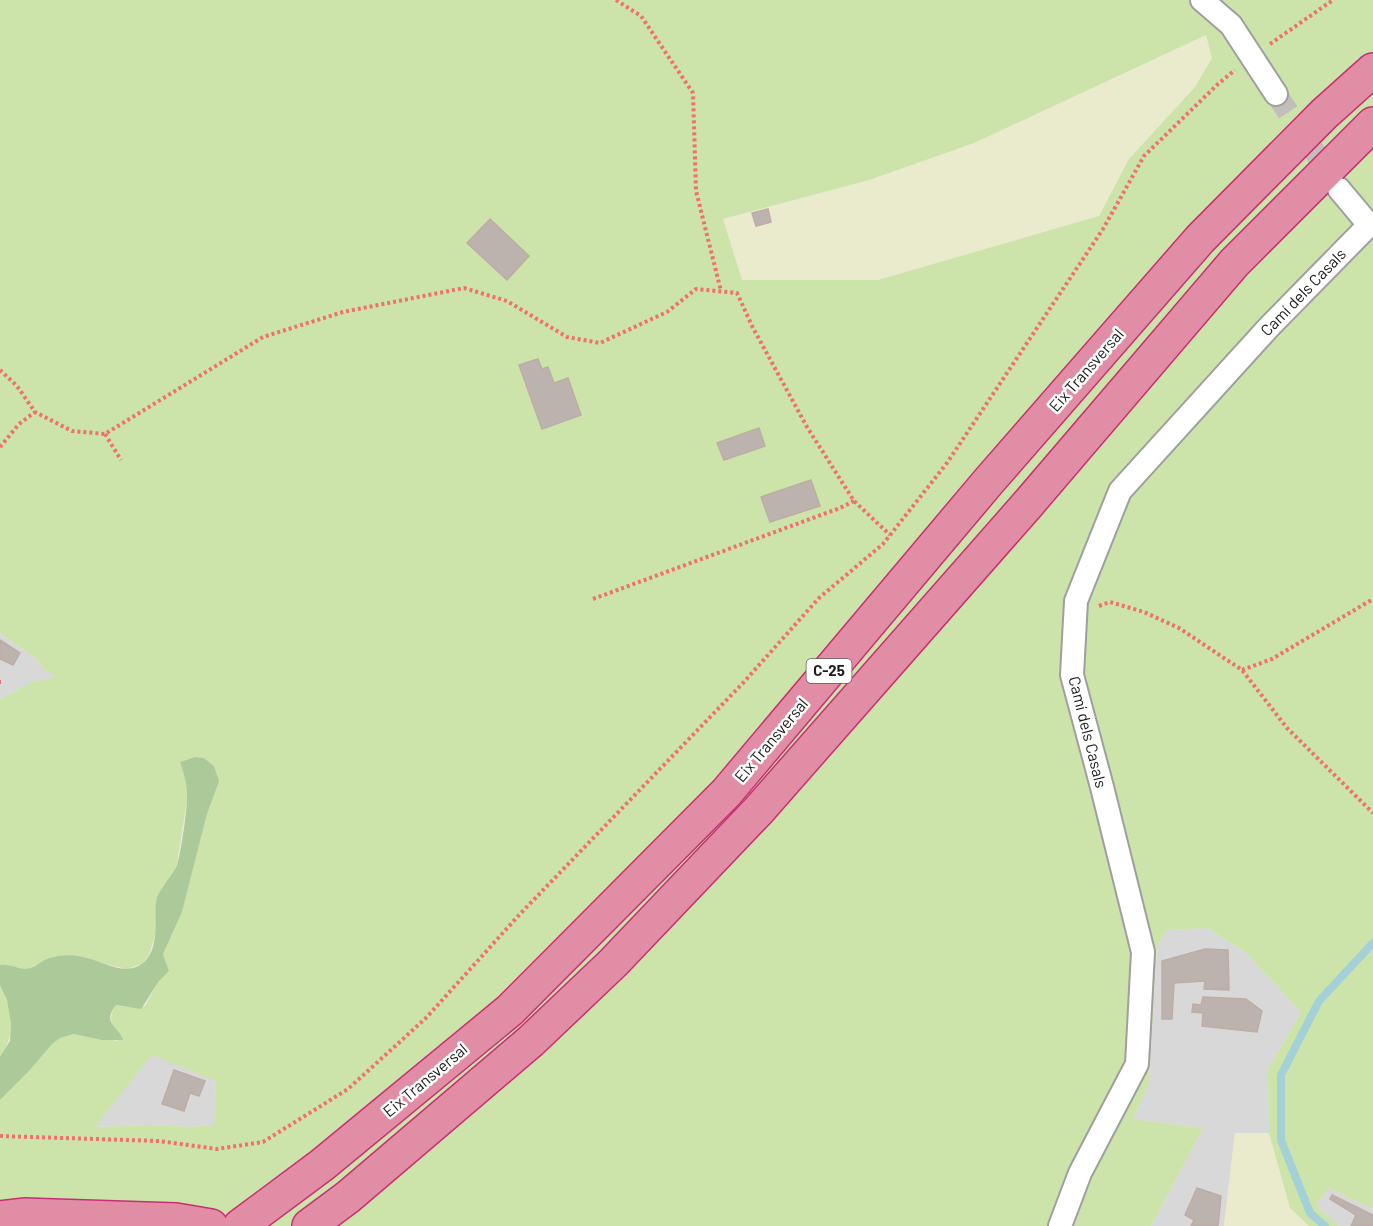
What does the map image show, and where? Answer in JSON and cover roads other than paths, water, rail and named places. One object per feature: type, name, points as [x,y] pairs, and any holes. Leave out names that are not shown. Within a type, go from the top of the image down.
[{"type":"highway","name":"Eix Transversal","points":[[240,1226],[322,1165],[510,1010],[726,793],[988,482],[1200,239],[1324,114],[1373,70]]},
{"type":"highway","name":"C-25","points":[[309,1226],[356,1190],[531,1041],[613,963],[758,811],[1028,504],[1234,263],[1373,124]]},
{"type":"highway","points":[[0,1218],[24,1215],[176,1220],[211,1226]]},
{"type":"street","points":[[1202,0],[1232,25],[1276,94]]},
{"type":"street","name":"Camí dels Casals","points":[[1060,1226],[1080,1173],[1137,1064],[1143,952],[1072,675],[1076,601],[1120,491],[1269,327],[1369,225],[1339,189]]},
{"type":"waterway","points":[[1325,1226],[1310,1213],[1281,1140],[1281,1075],[1319,1001],[1373,943]]},
{"type":"tunnel","points":[[1276,94],[1335,182]]}]
